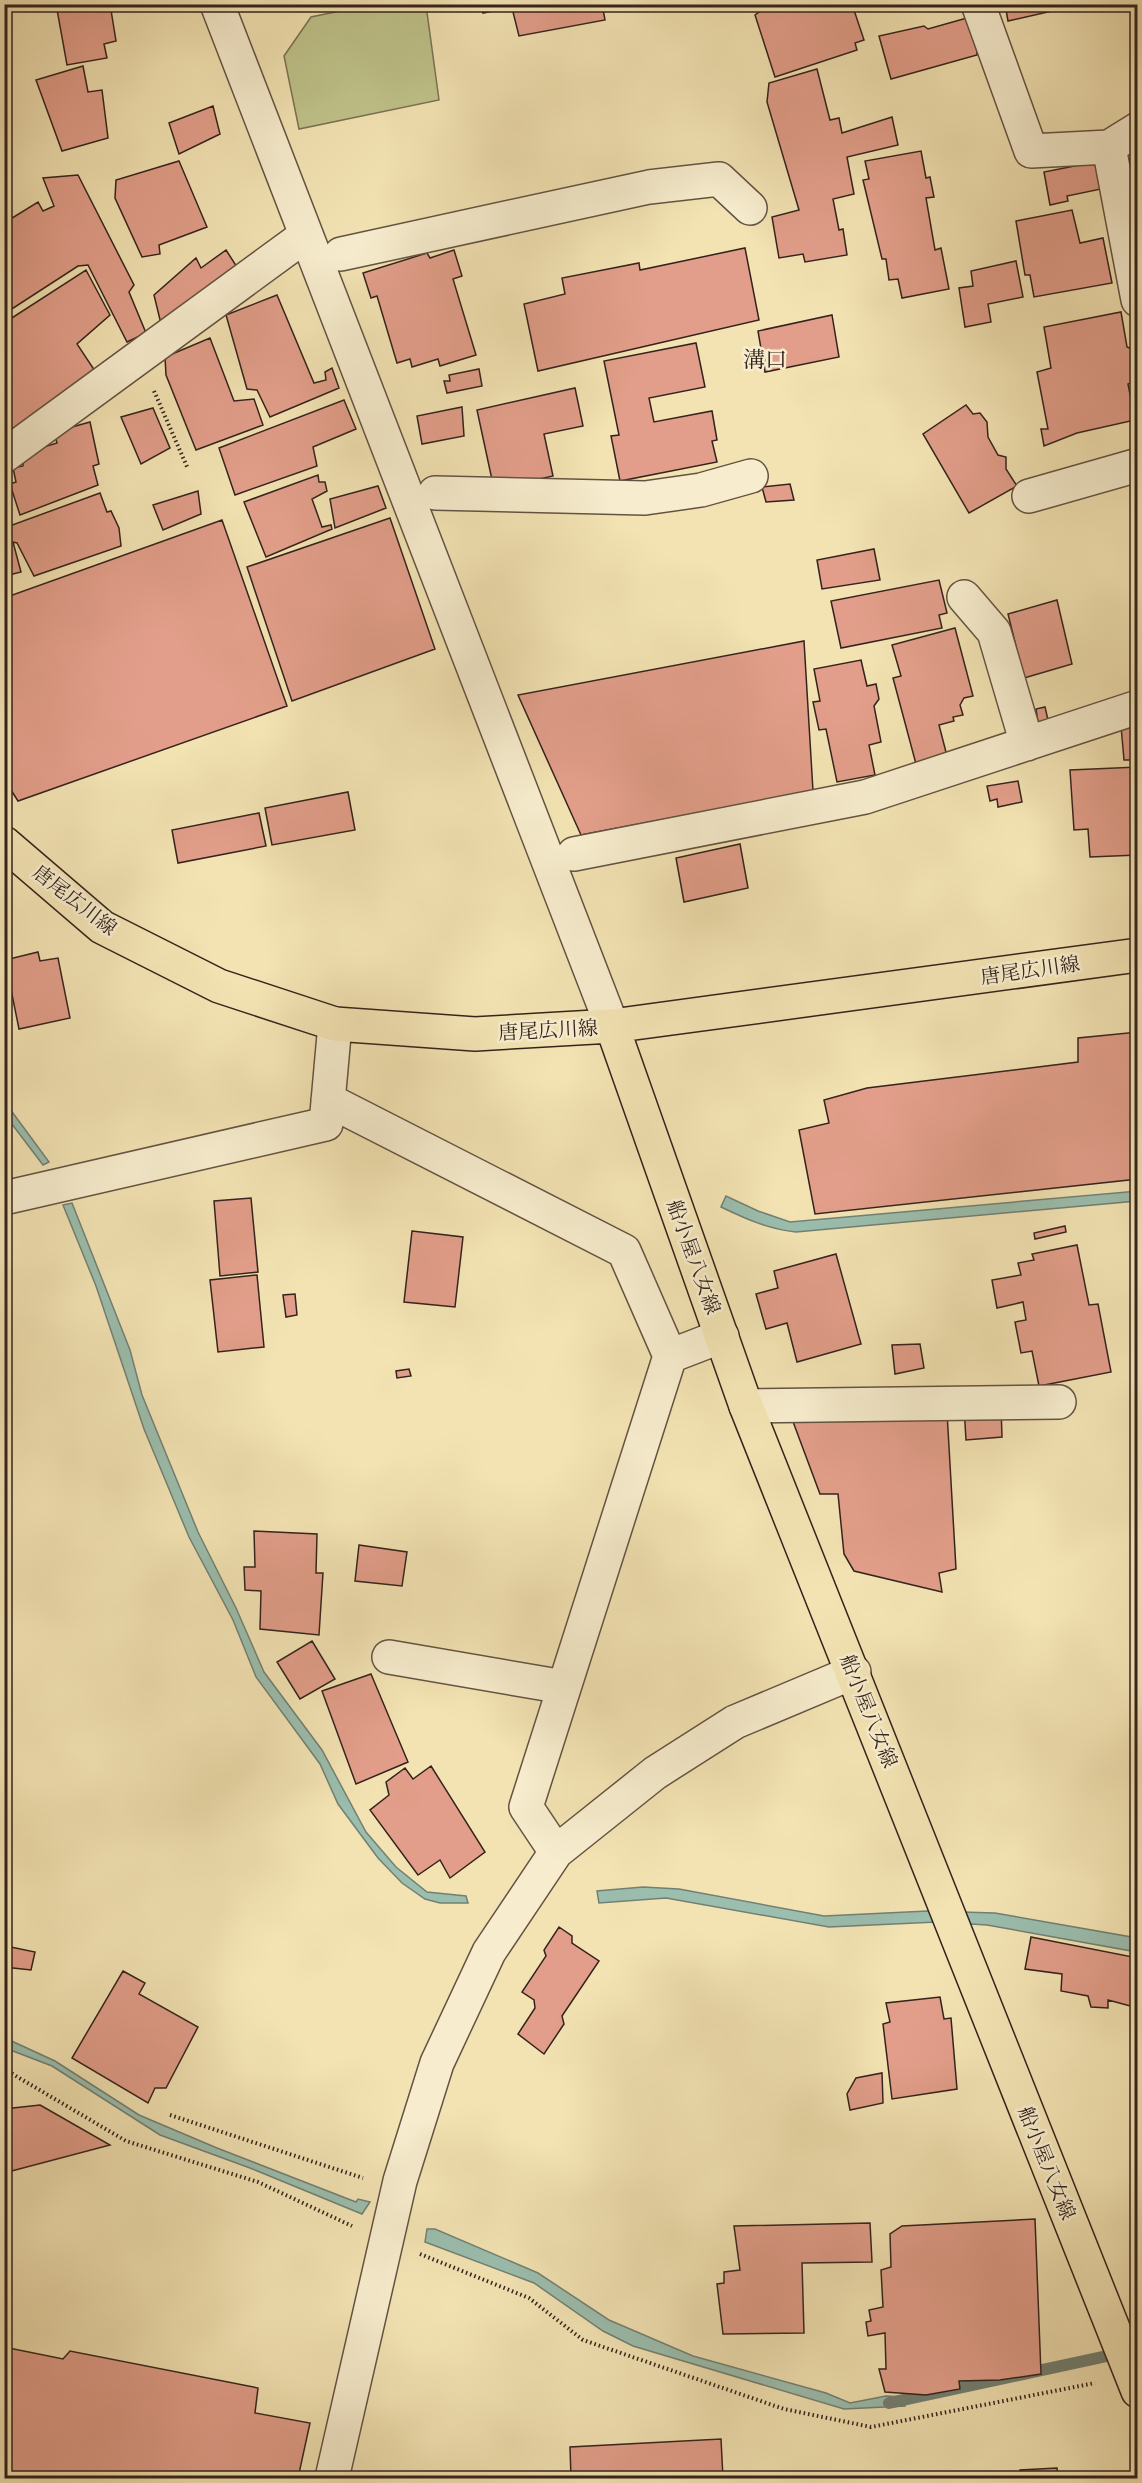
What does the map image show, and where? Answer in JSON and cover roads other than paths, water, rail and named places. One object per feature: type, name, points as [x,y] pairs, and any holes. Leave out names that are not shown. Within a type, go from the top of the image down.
[{"type":"main road","name":"唐尾広川線","points":[[4,843],[102,927],[219,986],[335,1024],[475,1034],[612,1026],[1137,955]]},
{"type":"main road","name":"船小屋八女線","points":[[612,1026],[746,1406],[854,1672],[1134,2384]]},
{"type":"street","points":[[217,4],[612,1026]]},
{"type":"street","points":[[978,4],[1032,151],[1109,147],[1137,129]]},
{"type":"street","points":[[1109,147],[1137,300]]},
{"type":"street","points":[[341,254],[649,187],[719,178],[750,208]]},
{"type":"street","points":[[4,456],[306,235]]},
{"type":"street","points":[[1029,496],[1137,465]]},
{"type":"street","points":[[435,493],[645,498],[701,490],[751,476]]},
{"type":"street","points":[[964,597],[994,632],[1027,744]]},
{"type":"street","points":[[574,854],[865,797],[1137,707]]},
{"type":"street","points":[[4,1198],[326,1124],[335,1024]]},
{"type":"street","points":[[328,1100],[624,1251],[670,1356],[526,1807],[556,1852]]},
{"type":"street","points":[[670,1356],[722,1336]]},
{"type":"street","points":[[746,1406],[1059,1402]]},
{"type":"street","points":[[389,1658],[564,1687]]},
{"type":"street","points":[[332,2478],[398,2189],[441,2053],[489,1952],[556,1852],[655,1773],[735,1722],[854,1672]]},
{"type":"waterway","points":[[889,2403],[1121,2353]]},
{"type":"district","name":"溝口","points":[[765,359]]}]
